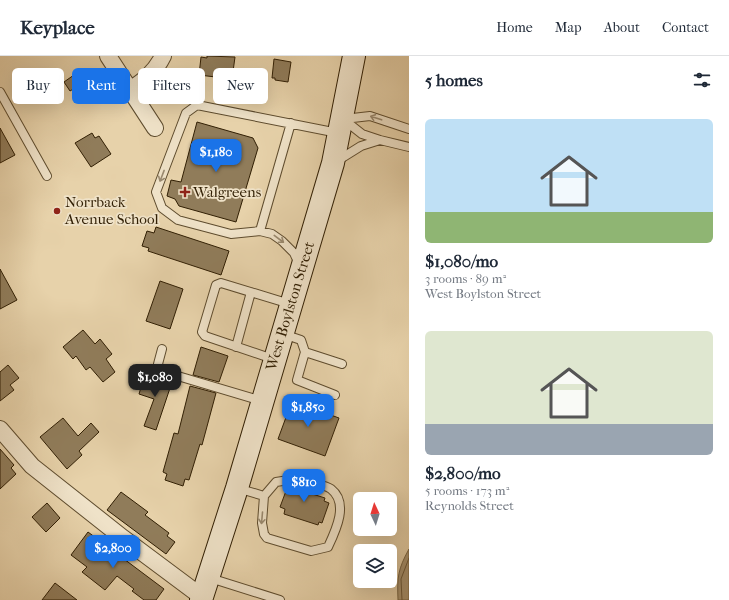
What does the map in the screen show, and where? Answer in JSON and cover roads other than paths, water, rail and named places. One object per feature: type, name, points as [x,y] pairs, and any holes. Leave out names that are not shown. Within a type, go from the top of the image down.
[{"type":"main road","name":"West Boylston Street","points":[[204,592],[237,488],[333,163],[354,56]]},
{"type":"street","points":[[108,56],[116,68]]},
{"type":"street","points":[[155,128],[130,90],[149,78],[158,67],[163,56]]},
{"type":"street","points":[[0,429],[32,466],[123,538],[204,592]]},
{"type":"lane","points":[[0,92],[47,176]]},
{"type":"lane","points":[[302,268],[294,253],[282,240],[272,234],[260,231],[231,234],[178,220],[162,208],[156,192],[186,113],[197,105],[291,123],[341,126],[380,140],[409,147]]},
{"type":"lane","points":[[341,126],[370,116],[409,129]]},
{"type":"lane","points":[[260,231],[291,123]]},
{"type":"lane","points":[[333,163],[344,158],[361,146],[380,140]]},
{"type":"lane","points":[[274,360],[205,336],[202,332],[216,284],[221,283],[291,304]]},
{"type":"lane","points":[[236,347],[252,292]]},
{"type":"lane","points":[[282,333],[301,340],[305,352],[297,380],[335,395]]},
{"type":"lane","points":[[162,349],[158,364],[161,371],[262,401]]},
{"type":"lane","points":[[305,352],[342,364]]},
{"type":"lane","points":[[295,479],[276,482],[264,496],[262,524],[264,534],[268,538],[311,551],[328,547],[337,528],[340,509],[338,497],[330,488],[310,482]]},
{"type":"lane","points":[[237,488],[264,496]]},
{"type":"lane","points":[[204,592],[280,600]]},
{"type":"water","points":[[409,549],[409,600],[398,600],[399,573],[402,562]]},
{"type":"place","name":"Walgreens","points":[[185,192]]},
{"type":"place","name":"Norrback Avenue School","points":[[57,211]]}]
